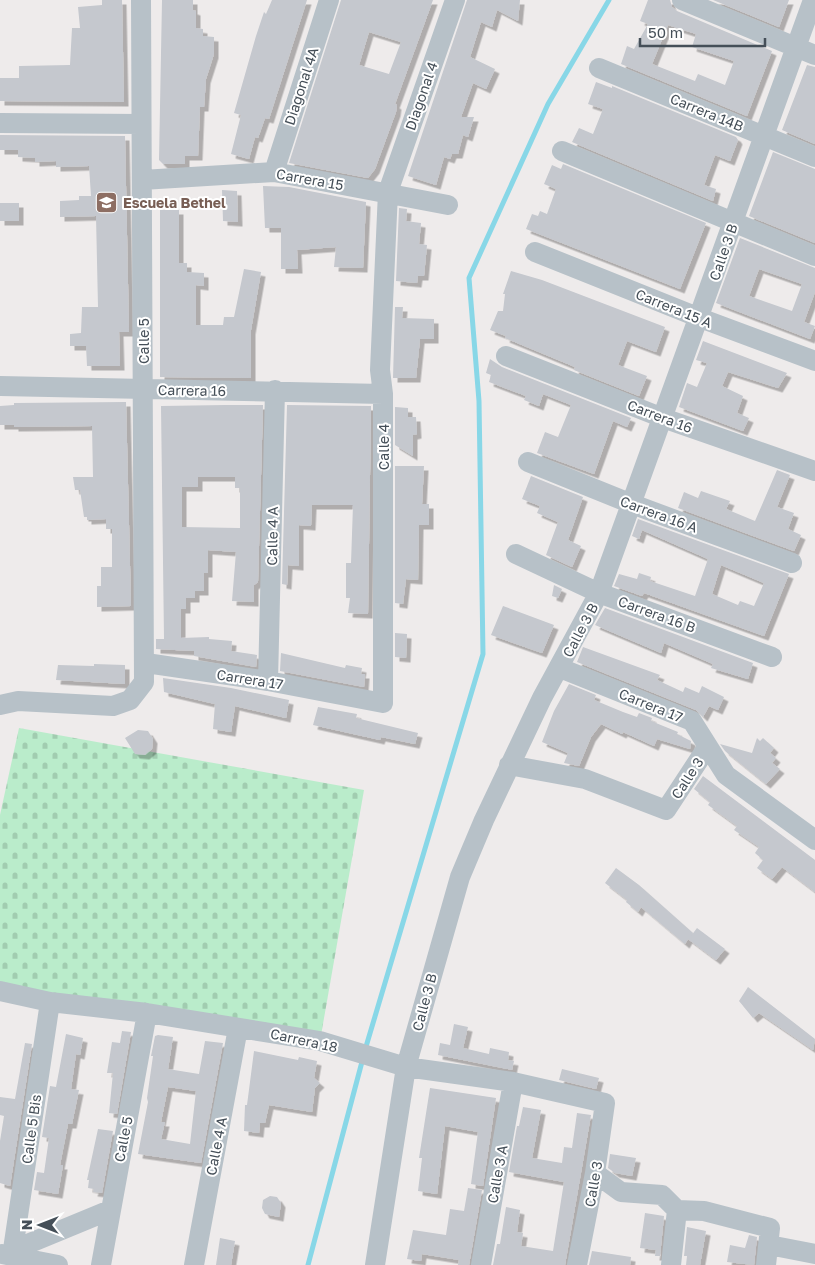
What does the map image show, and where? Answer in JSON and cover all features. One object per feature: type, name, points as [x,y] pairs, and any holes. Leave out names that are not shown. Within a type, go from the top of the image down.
[{"type":"street","name":"Calle 5","points":[[141,0],[145,673]]},
{"type":"street","name":"Diagonal 4A","points":[[274,172],[328,0]]},
{"type":"street","name":"Diagonal 4","points":[[388,192],[455,0]]},
{"type":"street","points":[[682,0],[815,55]]},
{"type":"street","name":"Calle 3 B","points":[[375,1265],[406,1067],[460,877],[542,698],[560,668],[599,593],[700,318],[763,135],[813,0]]},
{"type":"street","name":"Carrera 14B","points":[[599,68],[815,157]]},
{"type":"street","points":[[0,123],[141,124]]},
{"type":"street","points":[[562,151],[815,256]]},
{"type":"street","name":"Carrera 15","points":[[142,180],[274,172],[388,192],[448,205]]},
{"type":"street","name":"Calle 4","points":[[383,703],[383,394],[380,370],[388,192]]},
{"type":"street","name":"Carrera 15 A","points":[[535,252],[700,318],[815,361]]},
{"type":"street","name":"Carrera 16","points":[[506,356],[663,418],[815,471]]},
{"type":"street","name":"Carrera 16","points":[[0,386],[275,390],[383,394]]},
{"type":"street","name":"Calle 4 A","points":[[268,681],[275,390]]},
{"type":"street","name":"Carrera 16 A","points":[[528,462],[632,504],[792,563]]},
{"type":"street","name":"Carrera 16 B","points":[[516,554],[599,593],[772,657]]},
{"type":"street","name":"Carrera 17","points":[[560,668],[692,721],[726,775],[815,840]]},
{"type":"street","points":[[0,705],[18,702],[113,706],[130,700],[145,673]]},
{"type":"street","name":"Carrera 17","points":[[145,673],[268,681],[383,703]]},
{"type":"street","name":"Calle 3","points":[[510,765],[585,779],[666,810],[708,746]]},
{"type":"street","name":"Carrera 18","points":[[0,991],[50,1002],[147,1013],[320,1041],[406,1067],[512,1082],[605,1103]]},
{"type":"street","name":"Calle 5 Bis","points":[[8,1253],[50,1002]]},
{"type":"street","name":"Calle 5","points":[[101,1265],[147,1013]]},
{"type":"street","name":"Calle 4 A","points":[[194,1265],[238,1028]]},
{"type":"street","name":"Calle 3 A","points":[[481,1265],[512,1082]]},
{"type":"street","name":"Calle 3","points":[[577,1265],[595,1172],[605,1103]]},
{"type":"street","points":[[595,1172],[620,1192],[662,1196],[677,1210],[704,1211],[815,1254]]},
{"type":"street","points":[[8,1253],[110,1210]]},
{"type":"street","points":[[671,1265],[677,1210]]},
{"type":"street","points":[[766,1265],[769,1236]]},
{"type":"street","points":[[8,1253],[58,1265]]},
{"type":"green space","points":[[19,728],[364,790],[320,1041],[0,991],[0,815]]},
{"type":"building","points":[[102,0],[122,0],[124,102],[0,101],[0,78],[19,78],[19,66],[70,65],[72,28],[80,28],[78,7],[102,5]]},
{"type":"building","points":[[162,0],[193,0],[193,10],[196,11],[196,28],[203,29],[203,36],[214,37],[214,54],[206,79],[204,107],[200,107],[198,156],[185,156],[185,164],[163,164],[159,160]]},
{"type":"building","points":[[272,0],[307,0],[269,119],[265,118],[258,138],[255,137],[249,159],[231,154],[241,115],[234,113],[264,12],[266,14]]},
{"type":"building","points":[[341,0],[433,0],[395,104],[397,105],[396,112],[375,169],[368,178],[289,163]],"holes":[[[369,32],[401,42],[389,74],[359,65]]]},
{"type":"building","points":[[467,0],[520,0],[518,21],[497,10],[492,27],[481,22],[470,57],[495,69],[486,89],[473,83],[461,117],[474,117],[468,137],[463,135],[458,154],[452,154],[450,159],[444,157],[436,185],[408,176]]},
{"type":"building","points":[[648,0],[670,0],[672,7],[677,11],[772,51],[747,116],[621,64],[627,46],[634,49],[648,24],[640,21]],"holes":[[[668,25],[696,34],[692,47],[734,61],[725,85],[698,74],[695,81],[652,64]]]},
{"type":"building","points":[[713,0],[789,0],[779,27]]},
{"type":"building","points":[[807,65],[815,67],[815,144],[782,130]]},
{"type":"building","points":[[596,82],[612,88],[612,86],[736,137],[738,140],[730,161],[715,155],[704,185],[716,189],[713,201],[572,142],[579,128],[593,134],[603,109],[588,104]]},
{"type":"building","points":[[0,135],[125,136],[129,332],[119,332],[120,366],[87,366],[86,346],[70,346],[70,334],[81,333],[82,307],[98,307],[96,216],[60,217],[60,201],[79,200],[79,196],[91,196],[89,166],[56,167],[56,161],[35,162],[35,158],[18,157],[18,150],[0,150]]},
{"type":"building","points":[[773,152],[815,169],[815,243],[749,216]]},
{"type":"building","points":[[563,164],[706,223],[680,289],[526,229],[532,214],[538,216],[540,211],[547,214],[556,189],[544,184],[552,165],[561,169]]},
{"type":"building","points":[[263,186],[289,187],[366,202],[363,268],[334,267],[336,247],[297,250],[298,269],[281,269],[281,228],[265,228]]},
{"type":"building","points":[[222,190],[237,191],[238,222],[223,221]]},
{"type":"building","points":[[0,203],[19,203],[19,221],[0,221]]},
{"type":"building","points":[[399,208],[407,209],[406,221],[421,223],[419,244],[427,245],[424,276],[418,276],[417,283],[396,281]]},
{"type":"building","points":[[160,210],[179,210],[179,263],[187,263],[187,272],[204,273],[204,286],[196,285],[196,325],[223,325],[224,317],[234,317],[244,269],[261,272],[251,330],[251,378],[160,377]]},
{"type":"building","points":[[740,238],[815,268],[815,292],[804,322],[815,326],[810,339],[716,303]],"holes":[[[759,269],[802,284],[792,311],[749,296]]]},
{"type":"building","points":[[511,271],[542,280],[665,327],[656,352],[627,341],[618,365],[647,376],[639,396],[574,370],[575,367],[490,330],[498,311],[503,311],[505,294],[503,294]]},
{"type":"building","points":[[395,307],[403,307],[402,318],[434,319],[434,339],[420,339],[416,378],[393,378]]},
{"type":"building","points":[[703,341],[787,373],[778,388],[728,372],[722,386],[743,396],[737,413],[749,418],[743,431],[679,407],[687,383],[697,387],[707,363],[696,360]]},
{"type":"building","points":[[490,359],[502,367],[631,418],[627,427],[613,421],[594,474],[537,453],[545,432],[558,437],[571,405],[543,394],[539,406],[524,400],[526,396],[489,382],[491,375],[486,373]]},
{"type":"building","points":[[126,402],[131,606],[97,607],[97,586],[101,586],[101,567],[112,567],[112,529],[106,529],[106,519],[87,520],[87,517],[84,517],[80,490],[75,490],[73,477],[93,477],[92,426],[14,427],[14,425],[0,425],[0,406],[14,405],[14,403]]},
{"type":"building","points":[[263,405],[258,582],[254,585],[254,602],[232,601],[236,552],[208,550],[208,573],[204,573],[204,591],[195,591],[195,598],[186,598],[186,609],[181,609],[181,638],[209,637],[209,639],[232,641],[231,651],[257,655],[256,667],[194,656],[194,651],[156,649],[156,639],[164,639],[161,406]],"holes":[[[198,477],[235,477],[235,488],[240,488],[240,528],[182,527],[182,487],[198,487]]]},
{"type":"building","points":[[287,405],[371,406],[368,614],[348,613],[350,598],[346,598],[346,563],[351,563],[353,505],[312,505],[311,526],[299,525],[299,566],[288,565],[287,585],[282,584]]},
{"type":"building","points":[[395,407],[408,408],[408,417],[416,417],[417,434],[413,435],[413,456],[395,445]]},
{"type":"building","points":[[395,466],[424,466],[422,504],[429,504],[429,525],[419,525],[418,580],[406,579],[403,604],[395,603]]},
{"type":"building","points":[[777,470],[790,475],[777,507],[794,513],[788,529],[801,535],[794,551],[678,508],[684,492],[698,498],[701,491],[730,501],[726,509],[755,521]]},
{"type":"building","points":[[531,476],[583,497],[568,540],[581,546],[572,567],[546,555],[558,522],[537,513],[540,506],[522,499]]},
{"type":"building","points":[[638,519],[789,574],[764,636],[644,593],[642,596],[614,586],[619,574],[637,579],[639,573],[651,577],[650,581],[695,596],[708,559],[642,530],[639,539],[632,536]],"holes":[[[721,565],[764,583],[754,606],[740,601],[738,605],[712,594]]]},
{"type":"building","points":[[554,585],[562,589],[558,598],[552,596]]},
{"type":"building","points":[[503,606],[554,625],[542,653],[491,635]]},
{"type":"building","points":[[605,608],[753,663],[748,679],[711,668],[713,664],[664,643],[661,653],[595,625]]},
{"type":"building","points":[[395,633],[407,634],[406,658],[395,657]]},
{"type":"building","points":[[583,647],[660,675],[657,680],[683,692],[685,687],[699,693],[702,686],[724,697],[718,710],[709,706],[703,717],[696,710],[577,662]]},
{"type":"building","points":[[281,653],[345,668],[346,665],[362,668],[361,674],[365,674],[364,687],[280,671]]},
{"type":"building","points":[[94,664],[125,665],[125,684],[56,680],[58,665],[94,666]]},
{"type":"building","points":[[163,678],[231,688],[289,700],[286,718],[235,706],[231,732],[213,729],[215,704],[164,692]]},
{"type":"building","points":[[569,684],[596,695],[594,700],[623,712],[637,717],[639,713],[652,718],[651,721],[678,732],[677,734],[691,741],[690,749],[657,739],[654,746],[601,724],[591,737],[579,766],[564,763],[568,753],[542,742],[554,711]]},
{"type":"building","points":[[318,707],[357,714],[356,718],[418,733],[415,744],[381,737],[380,740],[313,725]]},
{"type":"building","points":[[138,730],[148,731],[153,739],[152,749],[145,755],[135,754],[125,738]]},
{"type":"building","points":[[757,738],[760,741],[763,738],[774,748],[770,753],[776,758],[772,763],[780,769],[766,784],[725,751],[720,744],[752,753]]},
{"type":"building","points":[[703,776],[815,860],[815,892],[782,867],[772,879],[757,868],[763,860],[755,853],[759,847],[734,830],[737,826],[708,805],[710,802],[694,789]]},
{"type":"building","points":[[616,868],[639,885],[693,933],[691,936],[697,928],[725,949],[716,960],[688,939],[685,944],[641,907],[638,912],[626,902],[627,900],[605,883]]},
{"type":"building","points":[[748,987],[815,1039],[813,1050],[759,1013],[753,1018],[739,1001]]},
{"type":"building","points":[[454,1024],[468,1027],[463,1048],[489,1054],[490,1048],[509,1052],[508,1060],[514,1061],[512,1070],[438,1055],[440,1043],[450,1045]]},
{"type":"building","points":[[122,1031],[131,1032],[117,1114],[109,1113],[113,1073],[107,1073],[112,1042],[120,1043]]},
{"type":"building","points":[[66,1034],[83,1038],[80,1055],[76,1054],[71,1089],[79,1090],[72,1124],[68,1124],[60,1165],[63,1165],[58,1194],[34,1190],[37,1172],[44,1173],[49,1138],[42,1137],[50,1086],[56,1087]]},
{"type":"building","points":[[155,1036],[173,1037],[168,1069],[199,1074],[205,1041],[223,1043],[201,1163],[138,1154],[148,1102],[153,1056],[151,1056]],"holes":[[[168,1087],[196,1091],[190,1144],[161,1139],[165,1122],[161,1122]]]},
{"type":"building","points":[[25,1043],[32,1044],[10,1186],[0,1183],[0,1141],[4,1116],[0,1115],[0,1097],[15,1099]]},
{"type":"building","points":[[254,1051],[298,1060],[299,1057],[317,1061],[314,1078],[320,1083],[315,1088],[312,1112],[269,1105],[265,1123],[260,1123],[259,1133],[244,1131],[245,1105],[247,1105]]},
{"type":"building","points":[[562,1069],[599,1078],[596,1089],[559,1080]]},
{"type":"building","points":[[430,1088],[496,1098],[483,1186],[471,1184],[478,1132],[445,1126],[437,1194],[418,1191],[422,1158],[419,1158]]},
{"type":"building","points":[[523,1107],[541,1110],[532,1158],[562,1163],[564,1147],[572,1148],[577,1113],[591,1115],[565,1265],[493,1265],[497,1244],[500,1244],[506,1207],[520,1210],[517,1232],[523,1233],[521,1246],[553,1251],[564,1182],[509,1172],[517,1126],[519,1126]]},
{"type":"building","points":[[98,1129],[113,1131],[102,1193],[93,1192],[94,1189],[88,1188],[89,1180],[87,1180]]},
{"type":"building","points":[[610,1154],[636,1158],[632,1176],[615,1173],[608,1168]]},
{"type":"building","points":[[468,1188],[482,1190],[469,1265],[458,1265],[459,1260],[422,1254],[421,1261],[407,1259],[413,1230],[446,1235],[450,1209],[464,1211]]},
{"type":"building","points":[[270,1196],[277,1197],[281,1203],[279,1217],[265,1214],[262,1208],[263,1200]]},
{"type":"building","points":[[645,1213],[664,1216],[660,1256],[655,1256],[656,1250],[640,1248]]},
{"type":"building","points":[[687,1227],[706,1231],[700,1265],[686,1265],[687,1256],[684,1256]]},
{"type":"building","points":[[749,1235],[757,1237],[754,1265],[727,1262],[730,1245],[745,1248]]},
{"type":"building","points":[[220,1238],[235,1241],[231,1265],[216,1265]]},
{"type":"building","points":[[592,1251],[631,1257],[630,1265],[589,1265]]},
{"type":"waterway","points":[[365,1050],[483,654],[479,401],[469,278],[548,104],[609,0]]},
{"type":"waterway","points":[[308,1265],[363,1058]]},
{"type":"place","name":"Escuela Bethel","points":[[107,202]]}]
